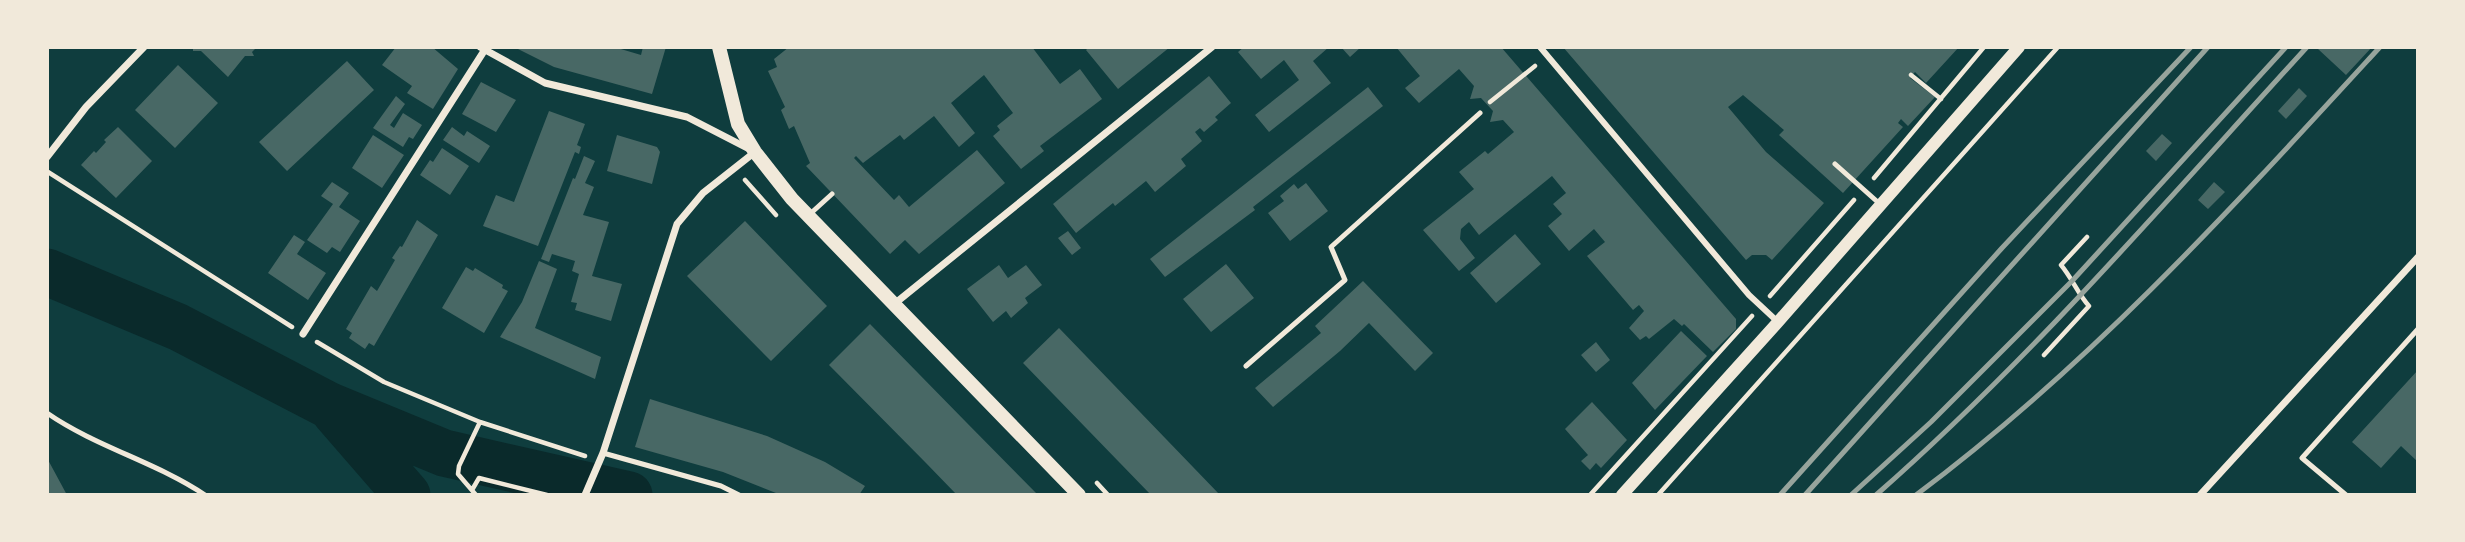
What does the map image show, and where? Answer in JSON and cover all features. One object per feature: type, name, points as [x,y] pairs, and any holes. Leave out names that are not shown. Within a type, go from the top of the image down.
[{"type":"main road","points":[[719,47],[738,124],[755,152],[808,216],[1079,495]]},
{"type":"street","points":[[47,157],[86,107],[144,47]]},
{"type":"street","points":[[893,305],[1212,47]]},
{"type":"street","points":[[1540,47],[1761,306],[1778,322]]},
{"type":"street","points":[[1622,495],[2019,47]]},
{"type":"street","points":[[303,334],[482,49],[545,83],[687,117],[755,152],[703,193],[677,225],[603,453],[585,495]]},
{"type":"street","points":[[2200,495],[2418,257]]},
{"type":"lane","points":[[1246,366],[1345,280],[1331,247],[1480,113]]},
{"type":"lane","points":[[1835,164],[1881,205]]},
{"type":"lane","points":[[808,216],[832,194]]},
{"type":"lane","points":[[2346,495],[2302,458],[2418,329]]},
{"type":"lane","points":[[47,413],[118,452],[181,478],[205,495]]},
{"type":"lane","points":[[603,453],[721,486],[739,495]]},
{"type":"path","points":[[1658,495],[2058,47]]},
{"type":"path","points":[[1480,113],[1487,104],[1547,56]]},
{"type":"path","points":[[1912,75],[1959,114]]},
{"type":"path","points":[[2044,355],[2089,306],[2061,265],[2087,237]]},
{"type":"path","points":[[1590,495],[1761,306]]},
{"type":"path","points":[[480,422],[458,474],[474,492],[479,478],[547,495]]},
{"type":"building","points":[[193,47],[257,47],[252,52],[254,56],[245,56],[228,77],[201,51],[193,51]]},
{"type":"building","points":[[396,47],[432,47],[458,69],[433,109],[407,93],[412,86],[382,65]]},
{"type":"building","points":[[514,47],[614,47],[641,55],[643,47],[666,47],[652,94],[554,67]]},
{"type":"building","points":[[789,47],[1032,47],[1060,84],[1080,69],[1102,99],[1040,146],[1044,151],[1021,169],[993,136],[1000,130],[997,126],[1013,113],[984,75],[951,103],[975,133],[959,147],[934,116],[904,140],[900,135],[863,163],[856,156],[854,158],[894,200],[899,195],[909,207],[977,150],[1005,183],[919,254],[905,240],[890,254],[806,166],[810,163],[794,126],[789,129],[781,110],[785,107],[768,71],[777,67],[774,59]]},
{"type":"building","points":[[1089,47],[1170,47],[1118,89],[1086,50]]},
{"type":"building","points":[[1244,47],[1329,47],[1313,61],[1331,83],[1269,132],[1255,115],[1299,80],[1284,60],[1261,79],[1238,52]]},
{"type":"building","points":[[1341,47],[1361,47],[1350,57]]},
{"type":"building","points":[[1396,47],[1501,47],[1736,319],[1736,329],[1713,352],[1684,324],[1682,326],[1674,319],[1649,339],[1646,336],[1640,340],[1629,328],[1644,311],[1639,305],[1633,310],[1587,256],[1605,242],[1594,229],[1569,251],[1548,226],[1562,214],[1553,204],[1566,193],[1552,176],[1479,235],[1469,222],[1461,229],[1460,239],[1475,258],[1459,271],[1423,230],[1474,189],[1459,172],[1485,151],[1488,154],[1514,132],[1503,120],[1490,122],[1493,111],[1481,98],[1470,99],[1474,86],[1459,69],[1419,103],[1405,88],[1420,76]]},
{"type":"building","points":[[1563,47],[1959,47],[1926,83],[1915,72],[1910,78],[1935,97],[1908,126],[1901,119],[1898,123],[1903,127],[1843,193],[1779,135],[1784,130],[1743,95],[1728,107],[1766,152],[1824,203],[1772,260],[1766,255],[1752,255],[1746,260]]},
{"type":"building","points":[[2372,47],[2346,75],[2318,49]]},
{"type":"building","points":[[347,61],[374,90],[287,171],[259,142]]},
{"type":"building","points":[[178,65],[218,103],[175,148],[135,110]]},
{"type":"building","points":[[1209,76],[1231,103],[1215,117],[1218,120],[1204,132],[1200,128],[1195,132],[1202,141],[1181,159],[1186,166],[1155,192],[1146,181],[1076,233],[1053,204]]},
{"type":"building","points":[[481,82],[516,100],[496,132],[462,114]]},
{"type":"building","points":[[1368,87],[1383,106],[1253,207],[1255,210],[1165,277],[1150,259]]},
{"type":"building","points":[[2299,88],[2307,96],[2286,119],[2278,111]]},
{"type":"building","points":[[396,96],[405,104],[390,125],[394,128],[403,113],[422,125],[413,139],[409,137],[403,147],[373,128]]},
{"type":"building","points":[[549,111],[585,124],[577,145],[581,147],[579,154],[575,152],[538,246],[483,226],[496,195],[514,202]]},
{"type":"building","points":[[118,127],[152,161],[116,198],[81,165],[94,151],[96,153],[106,142],[104,140]]},
{"type":"building","points":[[452,127],[464,136],[467,131],[490,146],[479,163],[443,140]]},
{"type":"building","points":[[2162,134],[2172,143],[2156,161],[2146,151]]},
{"type":"building","points":[[373,135],[404,155],[382,188],[352,168]]},
{"type":"building","points":[[617,135],[657,147],[660,152],[652,184],[607,171]]},
{"type":"building","points":[[442,148],[469,166],[450,195],[420,175]]},
{"type":"building","points":[[584,156],[595,161],[585,183],[594,187],[583,215],[609,222],[592,276],[622,284],[611,321],[575,310],[577,303],[571,302],[579,274],[572,271],[575,261],[552,254],[549,262],[541,259]]},
{"type":"building","points":[[332,182],[349,193],[339,207],[360,221],[340,252],[332,247],[327,253],[307,240],[333,204],[321,196]]},
{"type":"building","points":[[2214,182],[2225,192],[2208,209],[2198,200]]},
{"type":"building","points":[[1306,183],[1328,211],[1290,241],[1268,213],[1284,201],[1280,196],[1294,184],[1298,189]]},
{"type":"building","points":[[417,220],[438,235],[374,346],[369,343],[365,349],[349,338],[352,333],[346,329],[371,286],[377,291],[395,260],[392,258],[400,246],[402,247]]},
{"type":"building","points":[[745,221],[827,306],[771,361],[687,276]]},
{"type":"building","points":[[1068,231],[1081,248],[1072,255],[1058,238]]},
{"type":"building","points":[[1515,234],[1541,264],[1496,303],[1470,273]]},
{"type":"building","points":[[294,235],[305,242],[297,254],[326,273],[308,300],[268,273]]},
{"type":"building","points":[[539,261],[557,269],[535,328],[601,357],[595,379],[500,337],[522,302]]},
{"type":"building","points":[[1226,264],[1254,298],[1211,332],[1183,299]]},
{"type":"building","points":[[999,265],[1008,278],[1026,265],[1042,285],[1025,298],[1028,303],[1011,318],[1006,311],[993,322],[967,289]]},
{"type":"building","points":[[466,267],[473,271],[475,268],[508,291],[484,333],[442,308]]},
{"type":"building","points":[[1363,281],[1433,353],[1415,371],[1369,323],[1273,407],[1255,388],[1321,333],[1315,326]]},
{"type":"building","points":[[870,324],[1038,495],[957,495],[829,365]]},
{"type":"building","points":[[1059,328],[1220,495],[1151,495],[1023,363]]},
{"type":"building","points":[[1681,331],[1707,356],[1655,410],[1632,383]]},
{"type":"building","points":[[1596,342],[1610,360],[1596,372],[1581,355]]},
{"type":"building","points":[[2418,370],[2418,462],[2401,446],[2381,468],[2352,442]]},
{"type":"building","points":[[650,399],[767,436],[825,462],[865,486],[859,495],[781,495],[723,472],[635,447]]},
{"type":"building","points":[[1592,402],[1627,440],[1601,468],[1596,463],[1590,470],[1581,461],[1588,455],[1565,429]]},
{"type":"building","points":[[47,458],[67,495],[47,495]]},
{"type":"waterway","points":[[47,272],[178,327],[330,406],[444,453],[629,495]]},
{"type":"waterway","points":[[335,412],[407,495]]},
{"type":"railway","points":[[1780,495],[2002,248],[2191,47]]},
{"type":"railway","points":[[1805,495],[2208,47]]},
{"type":"railway","points":[[1851,495],[1931,422],[2073,280],[2286,47]]},
{"type":"railway","points":[[1876,495],[1989,389],[2098,277],[2307,47]]},
{"type":"railway","points":[[1916,495],[2041,393],[2100,338],[2215,225],[2380,47]]}]
